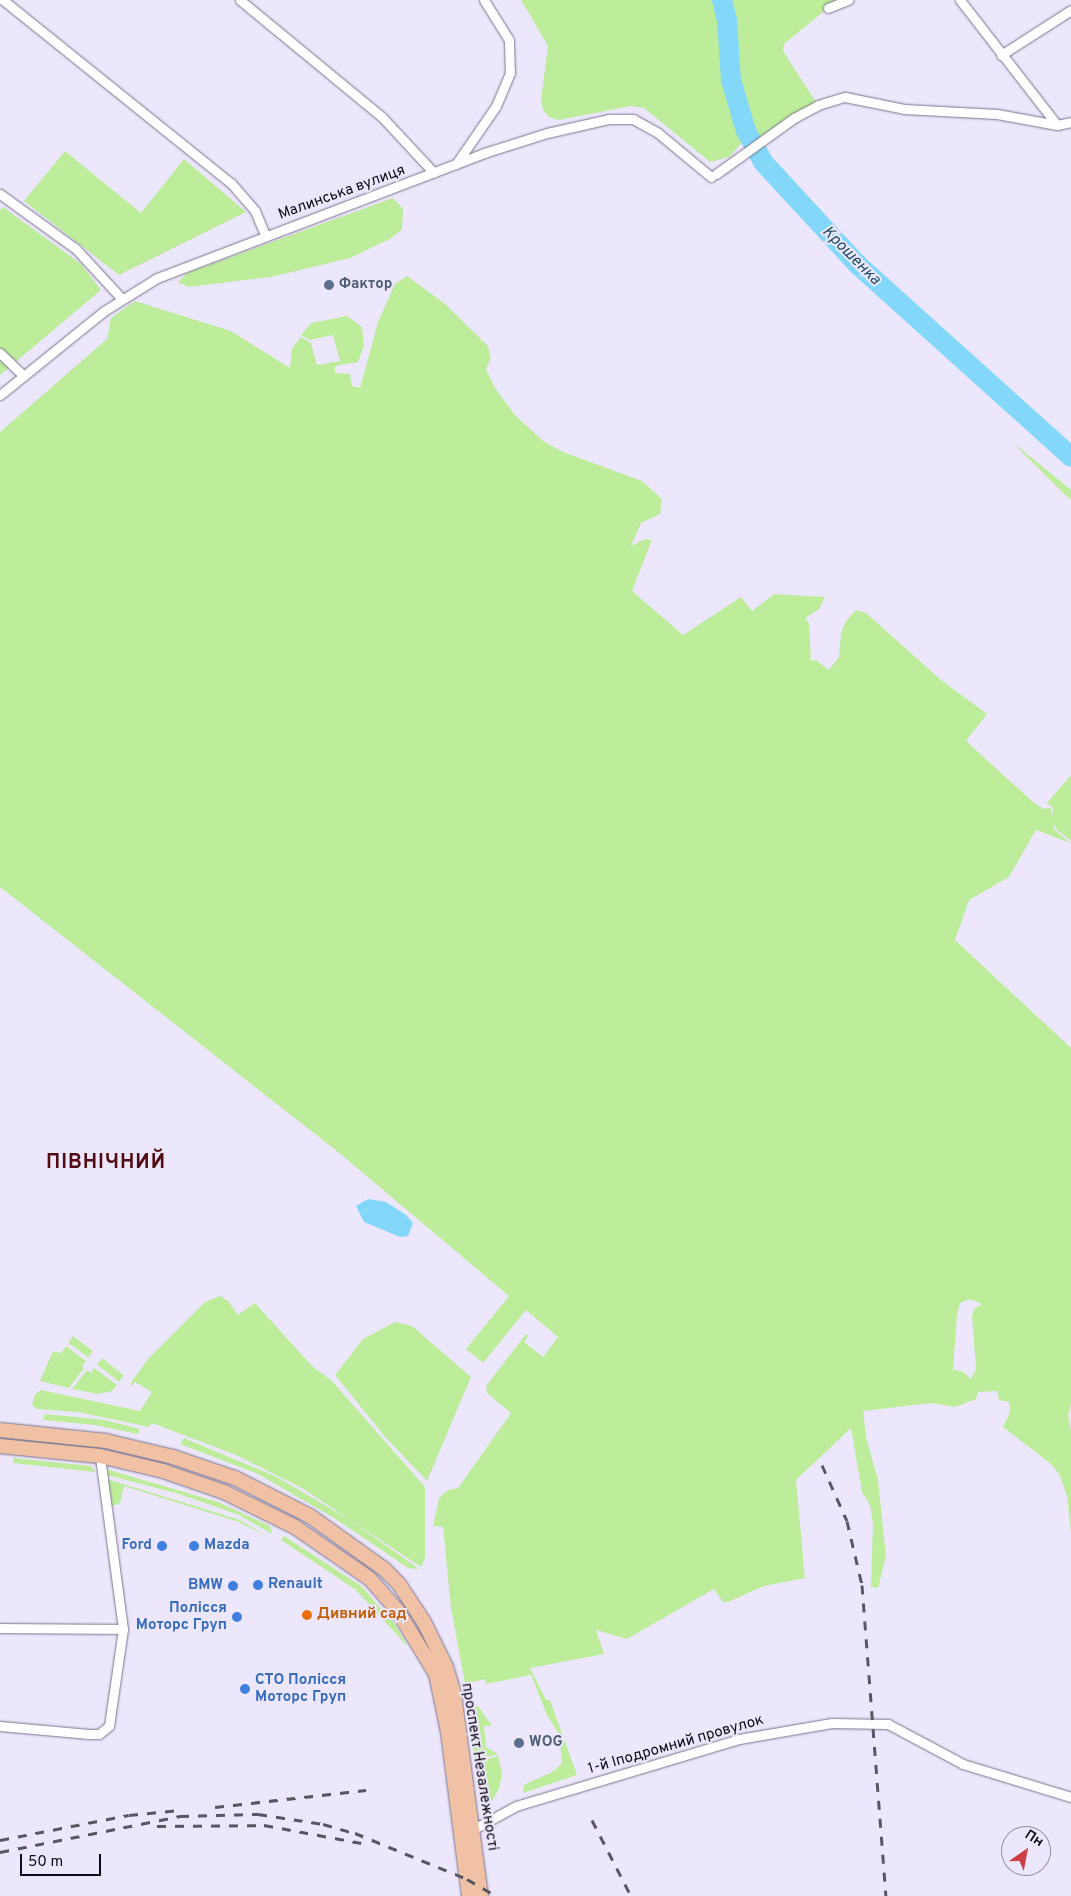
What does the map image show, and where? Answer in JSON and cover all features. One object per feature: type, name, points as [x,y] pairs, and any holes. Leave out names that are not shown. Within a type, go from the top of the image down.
[{"type":"main road","name":"проспект Незалежності","points":[[0,1430],[76,1436],[141,1448],[202,1466],[264,1490],[364,1552],[399,1584],[417,1609],[446,1667],[454,1694],[468,1832],[469,1896]]},
{"type":"main road","name":"проспект Незалежності","points":[[0,1446],[100,1456],[163,1471],[246,1501],[337,1554],[383,1592],[436,1674],[481,1896]]},
{"type":"street","points":[[3,0],[231,183],[255,211],[265,235]]},
{"type":"street","points":[[240,0],[382,116],[434,173]]},
{"type":"street","points":[[456,164],[496,106],[510,73],[509,40],[484,0]]},
{"type":"street","points":[[828,8],[848,0]]},
{"type":"street","points":[[960,0],[1057,125],[1071,122]]},
{"type":"street","points":[[1001,55],[1071,10]]},
{"type":"street","name":"Малинська вулиця","points":[[0,395],[121,298],[177,269],[456,164],[547,133],[624,118],[646,124],[713,176],[794,118],[818,105],[845,97],[904,109],[997,114],[1057,125]]},
{"type":"street","points":[[0,194],[76,249],[121,298]]},
{"type":"street","points":[[0,353],[24,376]]},
{"type":"street","points":[[0,1726],[89,1734],[107,1729],[113,1712],[123,1629],[100,1456]]},
{"type":"street","points":[[0,1628],[123,1629]]},
{"type":"street","name":"1-й Іподромний провулок","points":[[468,1832],[516,1806],[738,1739],[832,1723],[888,1724],[963,1764],[1071,1797]]},
{"type":"green space","points":[[521,0],[848,0],[828,8],[784,44],[783,51],[818,105],[755,148],[745,132],[741,144],[729,157],[710,162],[644,108],[631,106],[559,120],[549,117],[543,110],[541,100],[548,46]]},
{"type":"green space","points":[[65,151],[141,213],[184,159],[246,212],[119,275],[24,201]]},
{"type":"green space","points":[[393,198],[403,209],[402,229],[390,239],[350,258],[271,277],[188,287],[178,282],[187,273]]},
{"type":"green space","points":[[3,207],[81,264],[101,290],[0,375],[0,210]]},
{"type":"green space","points":[[407,276],[444,303],[488,346],[491,358],[486,369],[495,388],[515,415],[543,441],[563,452],[642,481],[662,499],[660,514],[641,523],[631,546],[645,539],[652,540],[632,591],[683,635],[741,597],[752,611],[774,594],[825,597],[819,609],[805,618],[809,623],[811,661],[816,660],[829,670],[839,657],[841,633],[846,621],[856,610],[866,613],[941,680],[987,714],[966,741],[1034,803],[1044,809],[1051,808],[1054,829],[1070,843],[1036,830],[1009,877],[969,900],[955,940],[1071,1048],[1071,1404],[1068,1415],[1071,1431],[1071,1533],[1067,1496],[1059,1474],[1051,1464],[1003,1427],[1010,1412],[1009,1402],[999,1400],[997,1391],[978,1392],[976,1399],[955,1407],[931,1403],[863,1411],[866,1437],[878,1480],[886,1556],[878,1588],[871,1587],[873,1524],[870,1505],[862,1492],[851,1428],[796,1480],[805,1578],[764,1586],[728,1602],[723,1602],[714,1589],[627,1639],[596,1630],[604,1654],[530,1668],[546,1700],[550,1700],[577,1775],[523,1793],[524,1785],[554,1771],[562,1763],[559,1734],[547,1715],[531,1675],[486,1684],[485,1679],[465,1684],[451,1608],[443,1527],[433,1526],[439,1498],[448,1490],[458,1488],[511,1413],[487,1393],[486,1386],[526,1334],[528,1336],[524,1342],[543,1357],[558,1337],[526,1310],[483,1363],[466,1349],[509,1296],[338,1152],[0,887],[0,432],[107,339],[111,318],[135,301],[231,331],[290,368],[292,348],[301,337],[311,343],[317,365],[340,361],[333,335],[310,340],[301,335],[311,323],[347,316],[362,327],[364,346],[358,362],[335,366],[335,373],[350,374],[352,386],[360,388],[378,322],[395,284]],"holes":[[[970,1299],[982,1304],[974,1309],[972,1316],[976,1369],[971,1379],[962,1371],[953,1370],[957,1315],[960,1303]]]},
{"type":"green space","points":[[1011,441],[1071,490],[1071,500],[1062,492]]},
{"type":"green space","points":[[1071,775],[1071,841],[1057,830],[1052,820],[1053,808],[1047,803]]},
{"type":"green space","points":[[220,1296],[228,1301],[238,1315],[255,1303],[312,1366],[332,1381],[425,1487],[425,1558],[421,1567],[302,1488],[236,1455],[152,1423],[149,1427],[78,1412],[37,1409],[32,1405],[35,1394],[41,1390],[140,1411],[152,1392],[135,1382],[131,1387],[132,1381],[148,1359],[205,1302]]},
{"type":"green space","points":[[395,1322],[412,1326],[471,1377],[427,1481],[386,1438],[335,1375],[363,1339]]},
{"type":"green space","points":[[73,1336],[93,1351],[88,1357],[68,1342]]},
{"type":"green space","points":[[66,1346],[86,1361],[82,1366],[84,1368],[69,1388],[40,1381],[53,1351],[61,1353]]},
{"type":"green space","points":[[102,1358],[124,1376],[119,1382],[97,1364]]},
{"type":"green space","points":[[94,1368],[117,1385],[112,1391],[98,1394],[72,1389],[87,1370],[91,1373]]},
{"type":"green space","points":[[45,1414],[105,1420],[140,1429],[138,1434],[95,1425],[43,1420]]},
{"type":"green space","points":[[184,1438],[277,1477],[350,1520],[419,1569],[408,1568],[334,1518],[258,1474],[180,1444]]},
{"type":"green space","points":[[13,1458],[91,1466],[95,1472],[13,1463]]},
{"type":"green space","points":[[106,1469],[218,1502],[270,1526],[272,1534],[239,1515],[179,1494],[107,1475]]},
{"type":"green space","points":[[107,1479],[240,1520],[268,1537],[239,1522],[124,1486],[120,1503],[112,1506]]},
{"type":"green space","points":[[284,1536],[361,1586],[395,1624],[408,1647],[356,1590],[281,1540]]},
{"type":"green space","points":[[478,1706],[492,1726],[484,1726],[486,1747],[498,1754],[475,1760],[468,1711]]},
{"type":"green space","points":[[498,1756],[502,1773],[499,1789],[492,1801],[485,1804],[480,1799],[475,1763]]},
{"type":"water","points":[[368,1199],[386,1202],[406,1215],[413,1223],[408,1236],[400,1237],[364,1222],[356,1206]]},
{"type":"waterway","name":"Крошенка","points":[[722,0],[727,20],[731,80],[746,131],[763,162],[857,264],[1071,457]]},
{"type":"railway","points":[[822,1465],[847,1521],[862,1585],[886,1896]]},
{"type":"railway","points":[[215,1807],[366,1790]]},
{"type":"railway","points":[[0,1840],[129,1815],[180,1810]]},
{"type":"railway","points":[[0,1852],[180,1816],[258,1814],[323,1824],[355,1833],[467,1879],[496,1896]]},
{"type":"railway","points":[[592,1820],[631,1896]]},
{"type":"railway","points":[[157,1826],[264,1825],[361,1843]]},
{"type":"place","name":"Фактор","points":[[329,285]]},
{"type":"place","name":"Ford","points":[[162,1546]]},
{"type":"place","name":"Mazda","points":[[194,1546]]},
{"type":"place","name":"Renault","points":[[258,1585]]},
{"type":"place","name":"BMW","points":[[233,1586]]},
{"type":"place","name":"Дивний сад","points":[[307,1615]]},
{"type":"place","name":"Полісся Моторс Груп","points":[[237,1617]]},
{"type":"place","name":"СТО Полісся Моторс Груп","points":[[245,1689]]},
{"type":"place","name":"WOG","points":[[519,1743]]},
{"type":"district","name":"ПІВНІЧНИЙ","points":[[106,1163]]}]
